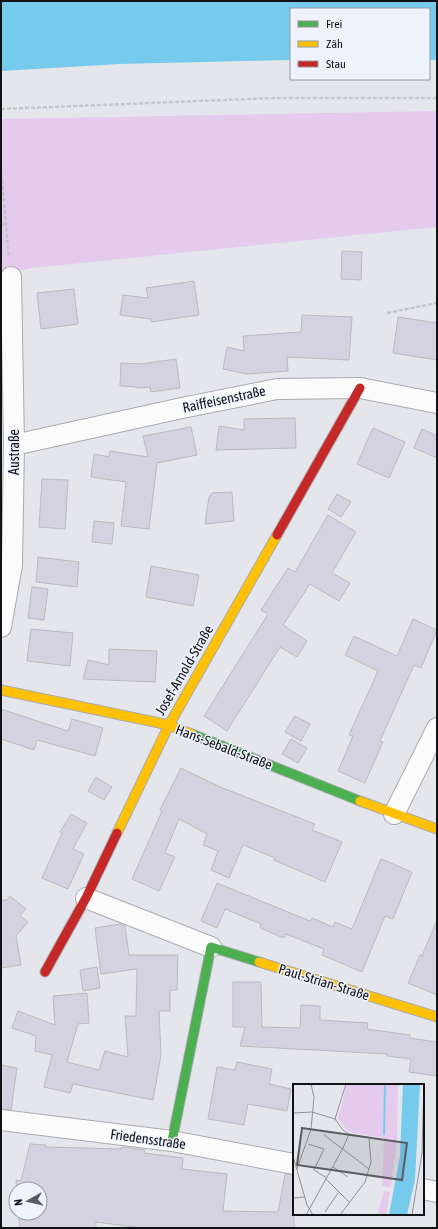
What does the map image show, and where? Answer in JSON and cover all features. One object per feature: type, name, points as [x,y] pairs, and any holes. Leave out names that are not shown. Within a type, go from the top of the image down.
[{"type":"street","name":"Austraße","points":[[1,627],[12,565],[14,445],[11,277]]},
{"type":"street","name":"Raiffeisenstraße","points":[[14,445],[276,389],[360,388],[437,403]]},
{"type":"street","name":"Josef-Arnold-Straße","points":[[45,972],[86,898],[169,725],[360,388]]},
{"type":"street","name":"Hans-Sebald-Straße","points":[[1,690],[169,725],[394,814],[437,829]]},
{"type":"street","points":[[394,814],[437,728]]},
{"type":"street","name":"Paul-Strian-Straße","points":[[86,898],[211,947],[437,1017]]},
{"type":"street","points":[[172,1141],[211,947]]},
{"type":"street","name":"Friedensstraße","points":[[1,1120],[172,1141],[293,1164]]},
{"type":"street","points":[[424,1189],[437,1192]]},
{"type":"path","points":[[1,109],[274,98],[437,98]]},
{"type":"path","points":[[1,168],[11,277]]},
{"type":"path","points":[[1,225],[6,224]]},
{"type":"path","points":[[387,313],[437,303]]},
{"type":"shaded area","points":[[437,111],[437,227],[32,268],[1,275],[1,119]]},
{"type":"water","points":[[1,1],[437,1],[437,60],[430,60],[430,8],[290,8],[290,60],[120,64],[1,71]]},
{"type":"building","points":[[342,251],[362,252],[361,280],[341,279]]},
{"type":"building","points":[[194,281],[199,315],[151,322],[151,319],[120,315],[123,295],[148,298],[146,288]]},
{"type":"building","points":[[74,289],[78,324],[41,329],[37,293]]},
{"type":"building","points":[[302,315],[352,317],[349,360],[287,357],[288,371],[247,374],[223,369],[227,347],[244,351],[243,336],[301,332]]},
{"type":"building","points":[[398,317],[437,323],[437,360],[393,353]]},
{"type":"building","points":[[176,359],[180,388],[151,392],[150,387],[137,388],[120,386],[121,363],[140,364]]},
{"type":"building","points":[[295,418],[296,448],[216,450],[219,426],[244,430],[244,419]]},
{"type":"building","points":[[191,427],[197,455],[157,463],[149,529],[121,526],[126,482],[91,477],[94,454],[109,457],[110,451],[148,457],[143,436]]},
{"type":"building","points":[[373,428],[405,442],[389,478],[357,464]]},
{"type":"building","points":[[422,429],[437,436],[437,458],[414,448]]},
{"type":"building","points":[[42,479],[68,480],[65,529],[39,527]]},
{"type":"building","points":[[232,492],[234,521],[205,524],[209,497],[212,493]]},
{"type":"building","points":[[337,494],[351,502],[341,517],[328,509]]},
{"type":"building","points":[[328,515],[356,532],[332,573],[350,583],[339,601],[310,584],[283,625],[307,641],[297,657],[280,647],[227,731],[204,716],[268,614],[261,610],[288,568],[295,572]]},
{"type":"building","points":[[94,521],[114,523],[112,544],[92,542]]},
{"type":"building","points":[[38,557],[79,562],[77,587],[36,582]]},
{"type":"building","points":[[151,566],[199,575],[193,606],[146,597]]},
{"type":"building","points":[[32,587],[48,589],[44,620],[28,618]]},
{"type":"building","points":[[413,619],[437,630],[421,668],[414,665],[380,741],[383,742],[365,783],[338,771],[353,736],[349,735],[378,671],[345,655],[354,636],[397,656]]},
{"type":"building","points":[[31,629],[73,633],[70,666],[27,661]]},
{"type":"building","points":[[109,649],[157,651],[155,682],[83,679],[88,660],[109,665]]},
{"type":"building","points":[[1,709],[68,731],[72,719],[103,728],[95,756],[37,740],[34,750],[1,739]]},
{"type":"building","points":[[295,716],[310,724],[301,741],[285,732]]},
{"type":"building","points":[[291,739],[307,748],[298,763],[282,754]]},
{"type":"building","points":[[181,768],[220,787],[315,824],[312,830],[342,842],[325,882],[274,860],[275,858],[243,845],[229,878],[211,870],[218,851],[203,845],[207,834],[179,819],[165,853],[175,857],[159,891],[132,879],[162,811],[160,810]]},
{"type":"building","points":[[96,777],[112,787],[104,800],[88,791]]},
{"type":"building","points":[[71,814],[87,823],[73,849],[84,854],[68,889],[42,878],[62,833],[60,832]]},
{"type":"building","points":[[381,859],[412,872],[393,919],[385,916],[362,972],[322,955],[324,949],[286,934],[284,938],[260,928],[261,924],[225,909],[217,928],[201,921],[217,883],[310,921],[312,918],[333,927],[335,922],[352,929]]},
{"type":"building","points":[[10,896],[26,909],[20,916],[28,922],[16,936],[21,965],[1,968],[1,900],[7,900]]},
{"type":"building","points":[[437,920],[437,995],[408,983],[420,955],[422,956]]},
{"type":"building","points":[[120,924],[125,926],[129,955],[178,955],[177,990],[170,990],[170,1011],[159,1011],[161,1055],[153,1100],[73,1084],[70,1093],[44,1087],[52,1055],[35,1051],[36,1036],[12,1028],[18,1011],[55,1025],[53,996],[87,993],[89,1023],[78,1024],[67,1062],[99,1070],[105,1051],[128,1057],[125,1016],[136,1016],[137,969],[101,974],[95,928]]},
{"type":"building","points":[[97,967],[100,988],[83,991],[80,970]]},
{"type":"building","points":[[233,982],[261,982],[262,1027],[300,1028],[301,1005],[320,1006],[320,1020],[368,1023],[367,1029],[410,1035],[410,1038],[437,1042],[437,1076],[409,1072],[411,1059],[387,1056],[387,1054],[240,1046],[245,1027],[233,1027]]},
{"type":"building","points":[[237,1062],[272,1069],[269,1084],[291,1089],[287,1111],[248,1104],[244,1125],[208,1119],[217,1067],[235,1070]]},
{"type":"building","points":[[1,1065],[17,1068],[11,1110],[1,1109]]},
{"type":"building","points":[[30,1144],[46,1145],[46,1147],[121,1149],[122,1147],[145,1150],[144,1153],[183,1158],[182,1169],[227,1174],[223,1211],[278,1212],[285,1174],[293,1175],[294,1228],[142,1228],[96,1222],[96,1228],[20,1228],[19,1221],[48,1221],[48,1181],[21,1181]]},
{"type":"traffic: fast","points":[[192,734],[360,801]]},
{"type":"traffic: fast","points":[[172,1141],[211,947],[259,962]]},
{"type":"traffic: slow","points":[[117,833],[169,725],[277,535]]},
{"type":"traffic: slow","points":[[1,690],[169,725],[192,734]]},
{"type":"traffic: slow","points":[[360,801],[437,829]]},
{"type":"traffic: slow","points":[[259,962],[437,1017]]},
{"type":"traffic: jam","points":[[277,535],[360,388]]},
{"type":"traffic: jam","points":[[45,972],[86,898],[117,833]]}]
